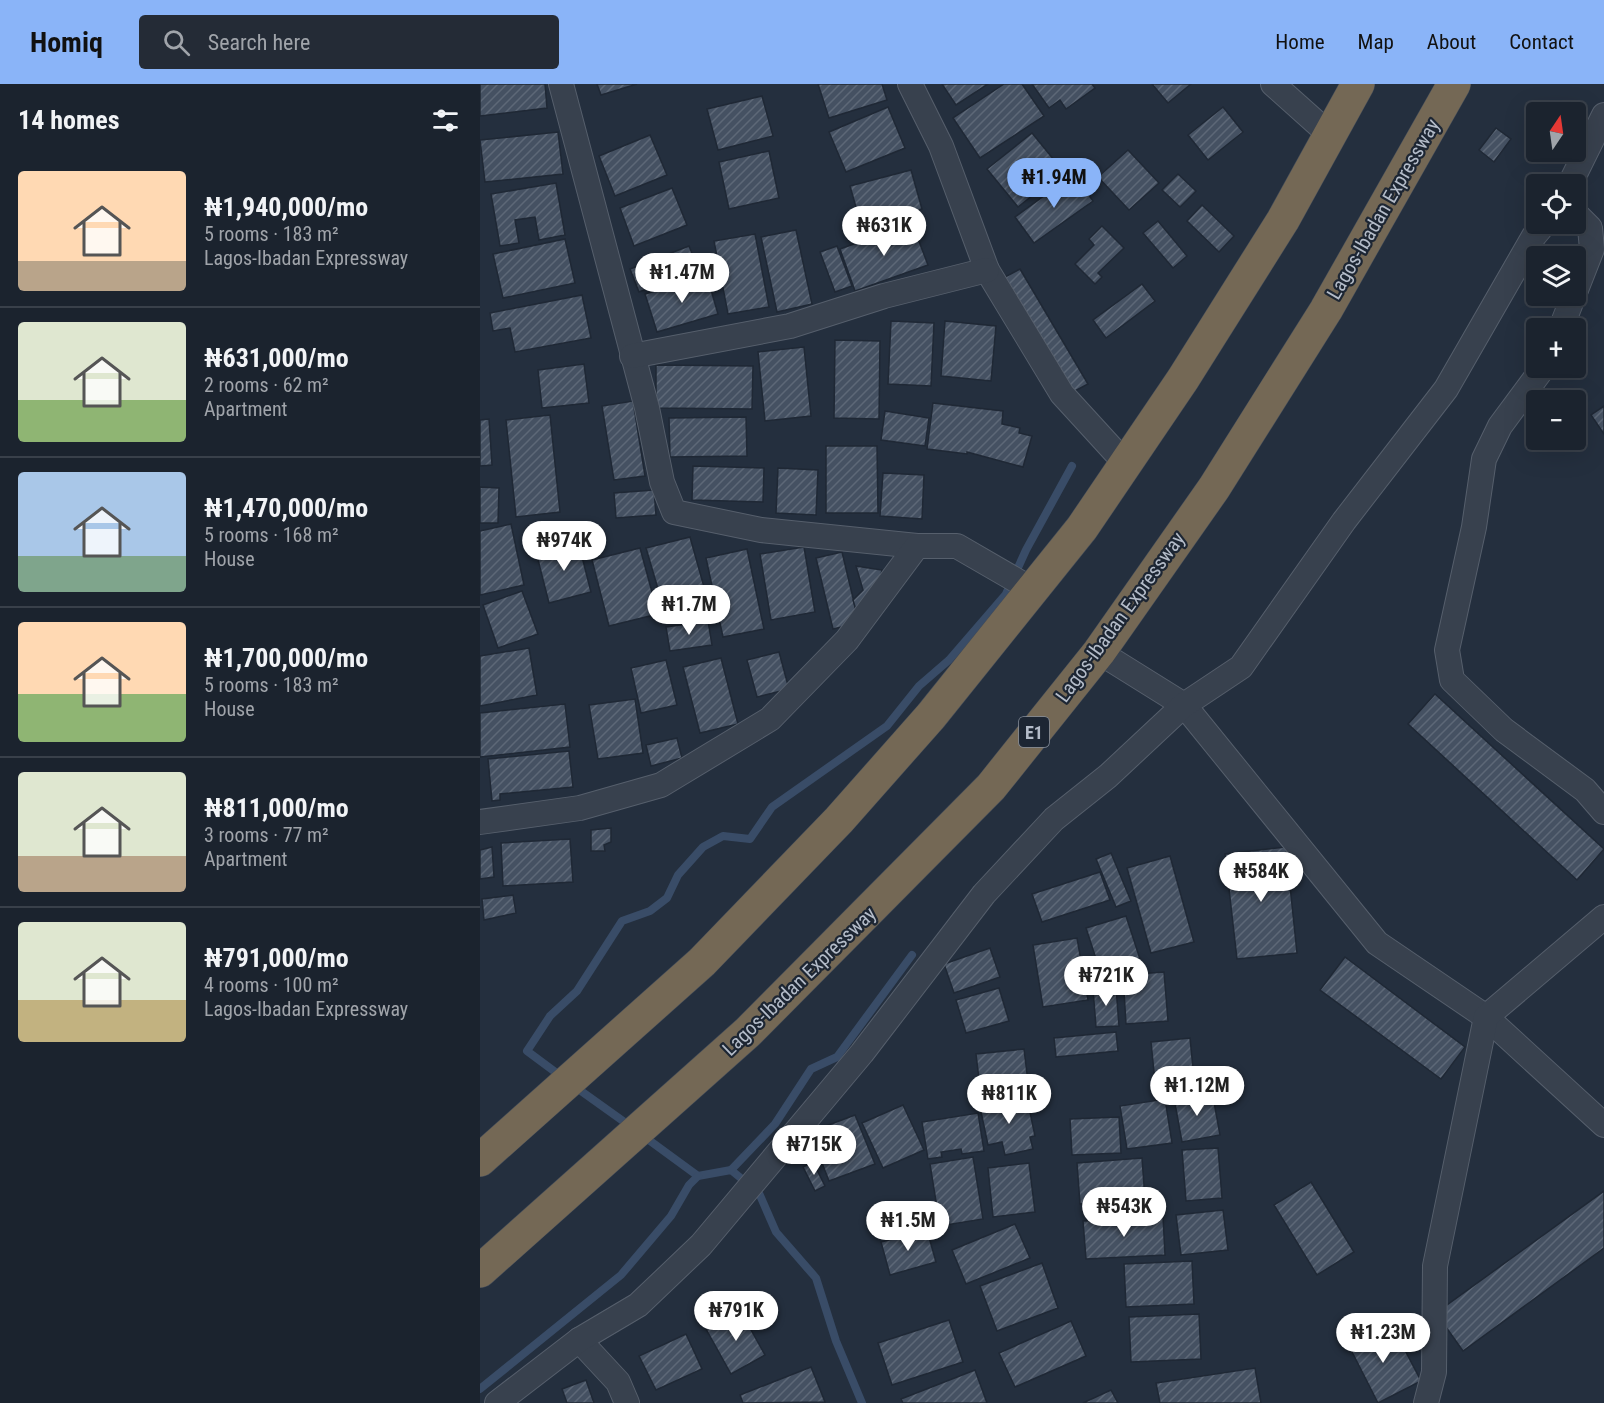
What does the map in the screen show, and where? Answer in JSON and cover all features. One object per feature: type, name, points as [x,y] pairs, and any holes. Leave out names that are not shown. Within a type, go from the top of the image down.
[{"type":"highway","points":[[480,1160],[702,962],[839,820],[931,716],[1082,528],[1126,464],[1183,379],[1277,230],[1359,84]]},
{"type":"highway","name":"Lagos-Ibadan Expressway","points":[[480,1271],[748,1032],[881,901],[991,787],[1099,652],[1214,488],[1307,339],[1454,84]]},
{"type":"street","points":[[561,84],[647,408],[662,482],[674,512],[761,530],[917,546],[957,546],[1033,590]]},
{"type":"street","points":[[910,84],[941,146],[987,270],[1062,394],[1126,464]]},
{"type":"street","points":[[1273,84],[1330,135]]},
{"type":"street","points":[[1575,174],[1604,115]]},
{"type":"street","points":[[1565,318],[1592,249],[1590,228],[1586,224]]},
{"type":"street","points":[[497,1403],[579,1340],[638,1305],[701,1245],[862,1053],[984,894],[1054,819],[1108,776],[1184,705],[1241,667],[1344,521],[1446,389],[1536,234]]},
{"type":"street","points":[[632,356],[790,326],[884,296],[987,270]]},
{"type":"street","points":[[1536,378],[1500,426],[1484,459],[1474,527],[1447,650],[1452,680],[1504,730],[1585,790],[1604,812]]},
{"type":"street","points":[[480,822],[580,808],[661,785],[770,719],[847,640],[917,546]]},
{"type":"street","points":[[1099,652],[1184,705],[1377,943],[1485,1017],[1604,1125]]},
{"type":"street","points":[[1426,1403],[1434,1372],[1435,1266],[1485,1017],[1604,916]]},
{"type":"street","points":[[579,1340],[618,1382],[627,1403]]},
{"type":"building","points":[[480,84],[545,84],[547,108],[480,116]]},
{"type":"building","points":[[597,84],[637,84],[601,95]]},
{"type":"building","points":[[818,84],[882,84],[887,100],[829,118]]},
{"type":"building","points":[[942,84],[988,84],[956,105]]},
{"type":"building","points":[[1004,84],[1022,84],[1044,116],[980,158],[953,118]]},
{"type":"building","points":[[1032,84],[1092,84],[1095,88],[1066,109],[1060,100],[1049,108]]},
{"type":"building","points":[[1152,84],[1191,84],[1168,103]]},
{"type":"building","points":[[762,96],[773,136],[718,150],[707,109]]},
{"type":"building","points":[[888,107],[905,148],[846,172],[829,132]]},
{"type":"building","points":[[1223,107],[1243,132],[1208,160],[1188,135]]},
{"type":"building","points":[[1496,128],[1511,139],[1494,162],[1479,150]]},
{"type":"building","points":[[558,132],[563,174],[485,182],[480,140]]},
{"type":"building","points":[[1032,133],[1063,171],[1018,207],[987,169]]},
{"type":"building","points":[[650,135],[667,175],[615,196],[599,156]]},
{"type":"building","points":[[1128,150],[1159,183],[1129,210],[1098,177]]},
{"type":"building","points":[[769,151],[779,198],[729,209],[719,162]]},
{"type":"building","points":[[911,170],[922,209],[861,225],[850,186]]},
{"type":"building","points":[[1074,174],[1093,201],[1034,243],[1015,217]]},
{"type":"building","points":[[1178,174],[1196,191],[1180,207],[1162,190]]},
{"type":"building","points":[[556,183],[565,235],[539,240],[535,217],[515,220],[519,243],[500,246],[491,194]]},
{"type":"building","points":[[672,188],[687,225],[634,246],[620,208]]},
{"type":"building","points":[[1202,205],[1234,236],[1219,252],[1187,221]]},
{"type":"building","points":[[1158,221],[1187,256],[1173,268],[1143,233]]},
{"type":"building","points":[[912,223],[928,265],[855,291],[840,249]]},
{"type":"building","points":[[1102,226],[1124,248],[1098,273],[1102,277],[1095,284],[1075,264],[1094,245],[1089,239]]},
{"type":"building","points":[[796,230],[812,304],[777,312],[761,237]]},
{"type":"building","points":[[755,234],[769,307],[728,314],[714,241]]},
{"type":"building","points":[[565,239],[575,283],[503,298],[493,254]]},
{"type":"building","points":[[689,246],[698,268],[639,292],[630,269]]},
{"type":"building","points":[[837,246],[852,286],[835,292],[820,252]]},
{"type":"building","points":[[1020,269],[1088,384],[1073,392],[1005,277]]},
{"type":"building","points":[[707,276],[718,314],[657,332],[645,294]]},
{"type":"building","points":[[1142,284],[1155,301],[1106,338],[1093,320]]},
{"type":"building","points":[[582,295],[591,338],[515,352],[510,328],[493,331],[490,313]]},
{"type":"building","points":[[891,321],[934,323],[931,386],[888,384]]},
{"type":"building","points":[[945,321],[996,326],[991,381],[941,376]]},
{"type":"building","points":[[835,340],[880,341],[879,419],[834,418]]},
{"type":"building","points":[[804,347],[811,416],[765,421],[758,352]]},
{"type":"building","points":[[584,364],[589,403],[542,408],[538,370]]},
{"type":"building","points":[[656,365],[753,366],[752,409],[656,408]]},
{"type":"building","points":[[633,401],[645,476],[614,480],[602,406]]},
{"type":"building","points":[[933,403],[1003,411],[1002,424],[1020,428],[1019,433],[1032,436],[1023,467],[967,452],[967,454],[927,449]]},
{"type":"building","points":[[1604,406],[1604,434],[1591,415]]},
{"type":"building","points":[[885,411],[929,418],[925,446],[881,440]]},
{"type":"building","points":[[550,415],[560,512],[516,517],[506,420]]},
{"type":"building","points":[[746,417],[747,456],[670,457],[669,418]]},
{"type":"building","points":[[489,419],[492,465],[480,466],[480,420]]},
{"type":"building","points":[[826,446],[877,446],[878,513],[826,513]]},
{"type":"building","points":[[693,466],[764,468],[763,502],[692,500]]},
{"type":"building","points":[[778,468],[818,470],[816,515],[776,513]]},
{"type":"building","points":[[883,473],[924,475],[922,519],[880,516]]},
{"type":"building","points":[[480,487],[499,488],[498,523],[480,523]]},
{"type":"building","points":[[654,490],[656,515],[616,518],[614,493]]},
{"type":"building","points":[[511,524],[524,585],[480,595],[480,531]]},
{"type":"building","points":[[690,537],[706,594],[663,606],[646,548]]},
{"type":"building","points":[[578,541],[591,592],[549,603],[536,552]]},
{"type":"building","points":[[804,547],[815,612],[771,620],[760,554]]},
{"type":"building","points":[[640,548],[658,614],[609,626],[592,560]]},
{"type":"building","points":[[747,549],[764,629],[723,637],[706,558]]},
{"type":"building","points":[[842,552],[859,623],[833,629],[816,558]]},
{"type":"building","points":[[856,566],[882,570],[877,594],[858,617],[853,600],[863,590]]},
{"type":"building","points":[[522,591],[538,634],[498,648],[483,605]]},
{"type":"building","points":[[708,621],[712,645],[670,651],[666,627]]},
{"type":"building","points":[[529,648],[537,695],[480,706],[480,656]]},
{"type":"building","points":[[779,652],[789,689],[757,697],[747,660]]},
{"type":"building","points":[[721,658],[738,724],[700,733],[683,667]]},
{"type":"building","points":[[666,660],[677,705],[641,713],[631,668]]},
{"type":"building","points":[[1435,694],[1604,849],[1577,880],[1408,724]]},
{"type":"building","points":[[635,699],[643,753],[598,759],[589,705]]},
{"type":"building","points":[[565,704],[570,747],[480,757],[480,713]]},
{"type":"building","points":[[677,738],[682,758],[651,766],[646,745]]},
{"type":"building","points":[[569,751],[573,787],[500,794],[500,800],[492,801],[488,759]]},
{"type":"building","points":[[611,828],[611,842],[604,845],[605,851],[591,851],[591,830]]},
{"type":"building","points":[[570,839],[573,882],[503,886],[501,843]]},
{"type":"building","points":[[492,847],[494,877],[480,879],[480,850]]},
{"type":"building","points":[[1286,847],[1297,953],[1237,959],[1225,854]]},
{"type":"building","points":[[1111,853],[1131,901],[1116,907],[1096,859]]},
{"type":"building","points":[[1170,856],[1194,942],[1151,953],[1127,868]]},
{"type":"building","points":[[1100,872],[1110,900],[1042,922],[1032,894]]},
{"type":"building","points":[[513,895],[516,913],[484,920],[482,899]]},
{"type":"building","points":[[1126,916],[1140,959],[1100,971],[1086,928]]},
{"type":"building","points":[[1077,938],[1088,1000],[1043,1007],[1033,945]]},
{"type":"building","points":[[990,948],[1000,977],[954,993],[944,964]]},
{"type":"building","points":[[1345,957],[1465,1047],[1441,1079],[1320,990]]},
{"type":"building","points":[[1164,972],[1168,1021],[1126,1024],[1123,975]]},
{"type":"building","points":[[1116,987],[1119,1026],[1096,1027],[1093,989]]},
{"type":"building","points":[[999,988],[1009,1021],[966,1033],[956,1000]]},
{"type":"building","points":[[1116,1032],[1118,1051],[1056,1057],[1054,1038]]},
{"type":"building","points":[[1190,1038],[1194,1078],[1155,1082],[1151,1042]]},
{"type":"building","points":[[1024,1049],[1029,1090],[981,1096],[976,1054]]},
{"type":"building","points":[[1212,1091],[1220,1135],[1182,1142],[1174,1098]]},
{"type":"building","points":[[1027,1098],[1035,1136],[1030,1137],[1033,1149],[1005,1155],[1002,1142],[988,1145],[980,1107]]},
{"type":"building","points":[[1165,1099],[1172,1143],[1127,1149],[1120,1106]]},
{"type":"building","points":[[903,1105],[924,1150],[883,1168],[862,1123]]},
{"type":"building","points":[[978,1113],[984,1151],[962,1154],[961,1149],[941,1152],[942,1157],[928,1159],[922,1122]]},
{"type":"building","points":[[855,1115],[875,1164],[829,1181],[810,1132]]},
{"type":"building","points":[[1119,1117],[1121,1153],[1072,1155],[1070,1119]]},
{"type":"building","points":[[1218,1148],[1222,1198],[1186,1201],[1182,1150]]},
{"type":"building","points":[[973,1157],[983,1219],[940,1226],[930,1164]]},
{"type":"building","points":[[1142,1158],[1145,1199],[1080,1204],[1077,1163]]},
{"type":"building","points":[[813,1162],[825,1186],[815,1191],[803,1167]]},
{"type":"building","points":[[1029,1163],[1035,1212],[993,1217],[988,1168]]},
{"type":"building","points":[[1311,1182],[1354,1252],[1317,1275],[1274,1205]]},
{"type":"building","points":[[1604,1191],[1604,1248],[1463,1351],[1436,1313]]},
{"type":"building","points":[[1223,1210],[1228,1250],[1181,1255],[1176,1215]]},
{"type":"building","points":[[1163,1216],[1165,1255],[1086,1259],[1083,1221]]},
{"type":"building","points":[[1015,1224],[1030,1258],[966,1284],[952,1250]]},
{"type":"building","points":[[927,1230],[936,1262],[890,1275],[881,1242]]},
{"type":"building","points":[[1192,1261],[1194,1304],[1126,1307],[1124,1264]]},
{"type":"building","points":[[1042,1263],[1058,1308],[997,1331],[980,1286]]},
{"type":"building","points":[[740,1310],[765,1355],[731,1374],[706,1329]]},
{"type":"building","points":[[1199,1314],[1201,1359],[1131,1362],[1129,1317]]},
{"type":"building","points":[[949,1320],[963,1362],[892,1385],[878,1343]]},
{"type":"building","points":[[1071,1321],[1086,1356],[1015,1387],[999,1353]]},
{"type":"building","points":[[1372,1327],[1378,1341],[1396,1333],[1421,1381],[1378,1403],[1346,1340]]},
{"type":"building","points":[[686,1334],[702,1369],[656,1390],[639,1356]]},
{"type":"building","points":[[811,1367],[825,1402],[743,1403],[740,1395]]},
{"type":"building","points":[[1255,1368],[1261,1403],[1160,1403],[1156,1383]]},
{"type":"building","points":[[975,1370],[987,1403],[903,1403],[901,1399]]},
{"type":"building","points":[[586,1380],[594,1403],[567,1403],[562,1389]]},
{"type":"building","points":[[1111,1390],[1118,1403],[1083,1403]]},
{"type":"waterway","points":[[562,1077],[527,1051],[550,1016],[577,991],[622,921],[650,911],[667,898],[678,875],[703,847],[723,836],[750,839],[772,807],[887,726],[919,686],[949,660],[1006,594],[1026,550],[1072,466]]},
{"type":"waterway","points":[[731,1170],[775,1124],[811,1069],[837,1057],[912,955]]},
{"type":"waterway","points":[[574,1086],[630,1126]]},
{"type":"waterway","points":[[642,1135],[698,1176],[731,1170],[759,1193],[776,1232],[816,1278],[836,1341],[862,1403]]},
{"type":"waterway","points":[[480,1389],[621,1275],[671,1216],[689,1185],[698,1176]]}]
